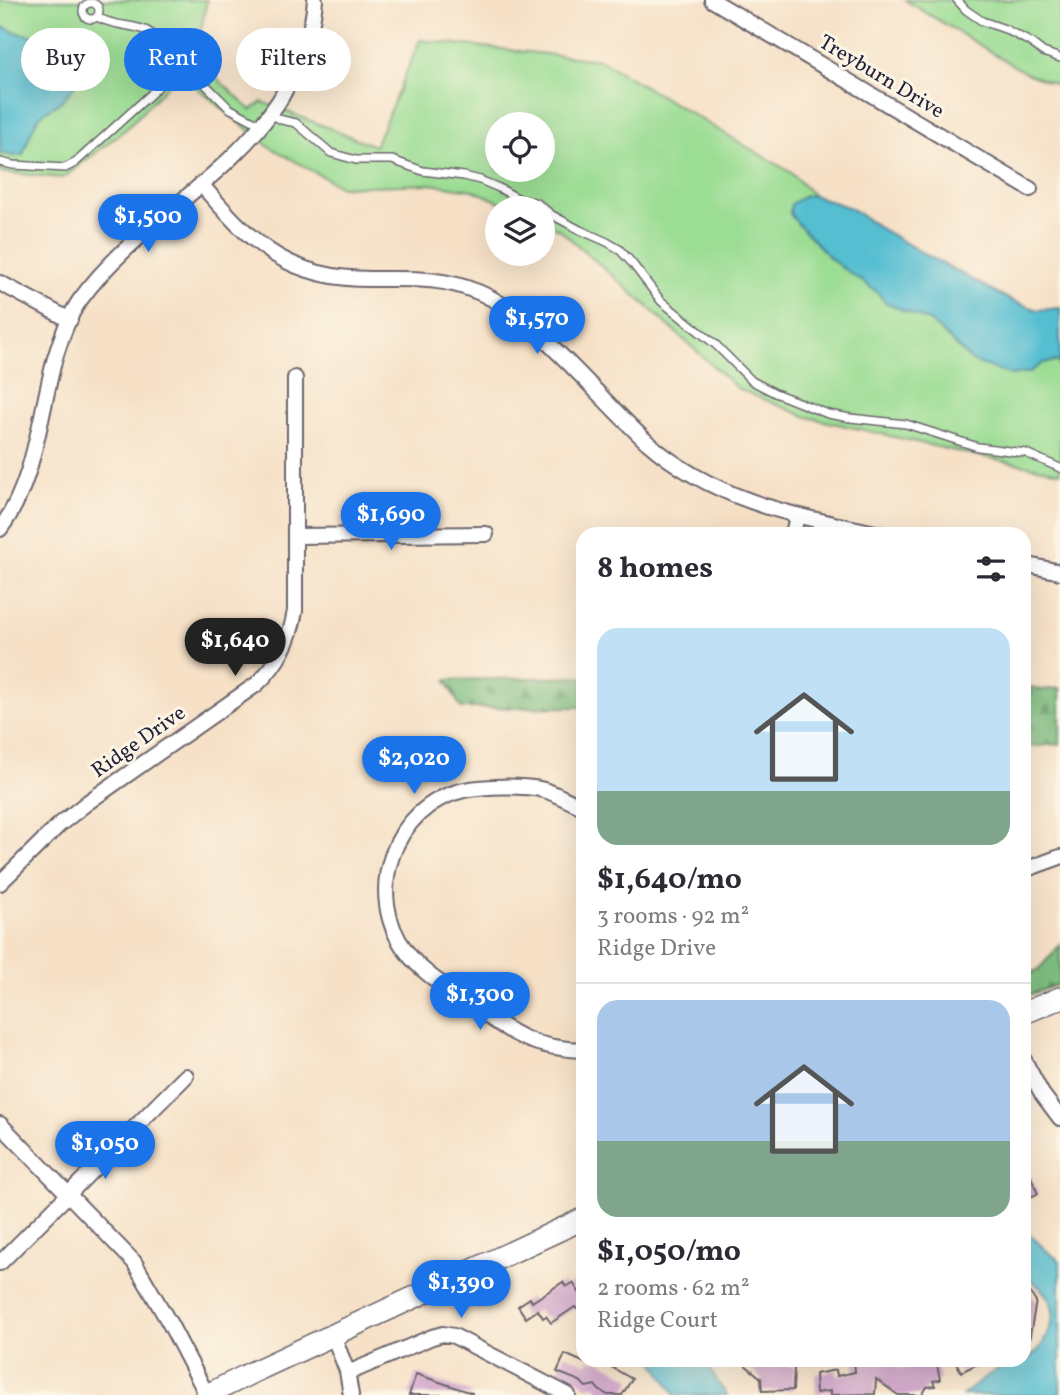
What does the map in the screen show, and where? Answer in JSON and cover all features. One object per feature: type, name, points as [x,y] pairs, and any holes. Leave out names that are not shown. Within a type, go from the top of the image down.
[{"type":"main road","points":[[1031,1010],[1060,998]]},
{"type":"main road","points":[[207,1395],[576,1222]]},
{"type":"street","points":[[0,530],[27,474],[55,358],[79,302],[112,262],[201,184],[244,144],[266,119],[279,102],[299,62],[309,32],[315,0]]},
{"type":"street","name":"Treyburn Drive","points":[[712,0],[1030,189]]},
{"type":"street","points":[[201,184],[253,240],[276,256],[298,266],[319,274],[340,277],[441,281],[464,286],[497,301],[551,345],[647,442],[669,459],[725,492],[797,516],[848,527]]},
{"type":"street","points":[[0,283],[70,320]]},
{"type":"street","name":"Ridge Drive","points":[[0,883],[59,825],[88,802],[257,684],[282,653],[293,625],[295,611],[295,378]]},
{"type":"street","points":[[795,527],[797,516]]},
{"type":"street","points":[[296,536],[486,534]]},
{"type":"street","points":[[1031,566],[1060,572]]},
{"type":"street","points":[[576,804],[546,791],[525,787],[464,790],[445,797],[426,809],[406,828],[395,847],[387,870],[385,893],[393,927],[406,951],[428,974],[523,1039],[541,1045],[576,1050]]},
{"type":"street","points":[[1031,868],[1060,858]]},
{"type":"street","points":[[1031,1073],[1060,1118]]},
{"type":"street","points":[[0,1263],[186,1076]]},
{"type":"street","points":[[0,1125],[134,1262],[207,1395]]},
{"type":"street","points":[[348,1373],[432,1336],[443,1334],[454,1336],[568,1395]]},
{"type":"street","points":[[333,1335],[348,1373],[351,1395]]},
{"type":"lane","points":[[957,0],[982,21],[1005,29],[1030,42],[1042,52],[1060,58]]},
{"type":"lane","points":[[97,17],[113,24],[134,28]]},
{"type":"lane","points":[[0,162],[65,168],[75,163],[155,91]]},
{"type":"lane","points":[[212,91],[229,108],[266,119],[296,123],[331,153],[356,160],[392,160],[423,171],[464,176],[480,180],[519,199],[537,203],[562,220],[619,249],[661,301],[716,345],[752,382],[775,393],[828,414],[905,424],[978,447],[1026,453],[1060,468]]},
{"type":"green space","points":[[0,0],[207,0],[201,28],[124,28],[124,91],[162,91],[126,129],[63,178],[0,172]]},
{"type":"green space","points":[[905,0],[1060,0],[1060,86],[1026,73]]},
{"type":"green space","points":[[420,40],[600,60],[790,172],[813,195],[850,208],[928,256],[1012,301],[1038,310],[1060,308],[1060,472],[807,417],[738,389],[555,227],[555,196],[486,196],[473,190],[430,184],[341,187],[268,146],[201,91],[222,91],[222,83],[251,110],[262,102],[375,146]]},
{"type":"green space","points":[[576,677],[576,707],[461,708],[446,680]]},
{"type":"green space","points":[[1031,687],[1041,690],[1060,688],[1060,744],[1031,746]]},
{"type":"green space","points":[[1060,945],[1060,984],[1031,994],[1031,972],[1038,970]]},
{"type":"water","points":[[0,26],[21,34],[21,91],[70,91],[58,104],[38,118],[23,155],[0,153]]},
{"type":"water","points":[[813,195],[850,208],[928,256],[1012,301],[1038,310],[1060,308],[1060,365],[1057,361],[1043,363],[1030,372],[1011,375],[972,361],[931,322],[886,303],[877,292],[833,261],[790,214],[791,204],[805,196]]},
{"type":"water","points":[[1031,1236],[1060,1261],[1060,1395],[963,1395],[1002,1368],[1031,1367],[1031,1356],[1043,1343],[1053,1312],[1050,1301],[1031,1280]]},
{"type":"water","points":[[657,1367],[708,1367],[727,1395],[675,1395]]},
{"type":"building","points":[[1031,1177],[1038,1194],[1031,1196]]},
{"type":"building","points":[[563,1282],[566,1287],[573,1283],[576,1288],[576,1308],[551,1323],[546,1316],[543,1318],[538,1310],[526,1318],[518,1306],[530,1298],[532,1302]]},
{"type":"building","points":[[1031,1295],[1036,1301],[1031,1330]]},
{"type":"building","points":[[565,1354],[576,1359],[576,1367],[611,1367],[632,1379],[622,1395],[608,1395],[595,1385],[586,1387],[580,1381],[557,1372]]},
{"type":"building","points":[[748,1367],[794,1367],[793,1390],[762,1391],[761,1378]]},
{"type":"building","points":[[855,1367],[937,1367],[940,1380],[933,1381],[935,1386],[927,1387],[922,1395],[898,1395],[876,1379],[875,1394],[830,1395],[830,1391],[816,1393],[815,1374],[836,1370],[837,1376],[855,1372]]},
{"type":"building","points":[[958,1367],[971,1367],[961,1372]]},
{"type":"building","points":[[416,1374],[472,1393],[472,1395],[409,1395]]}]
